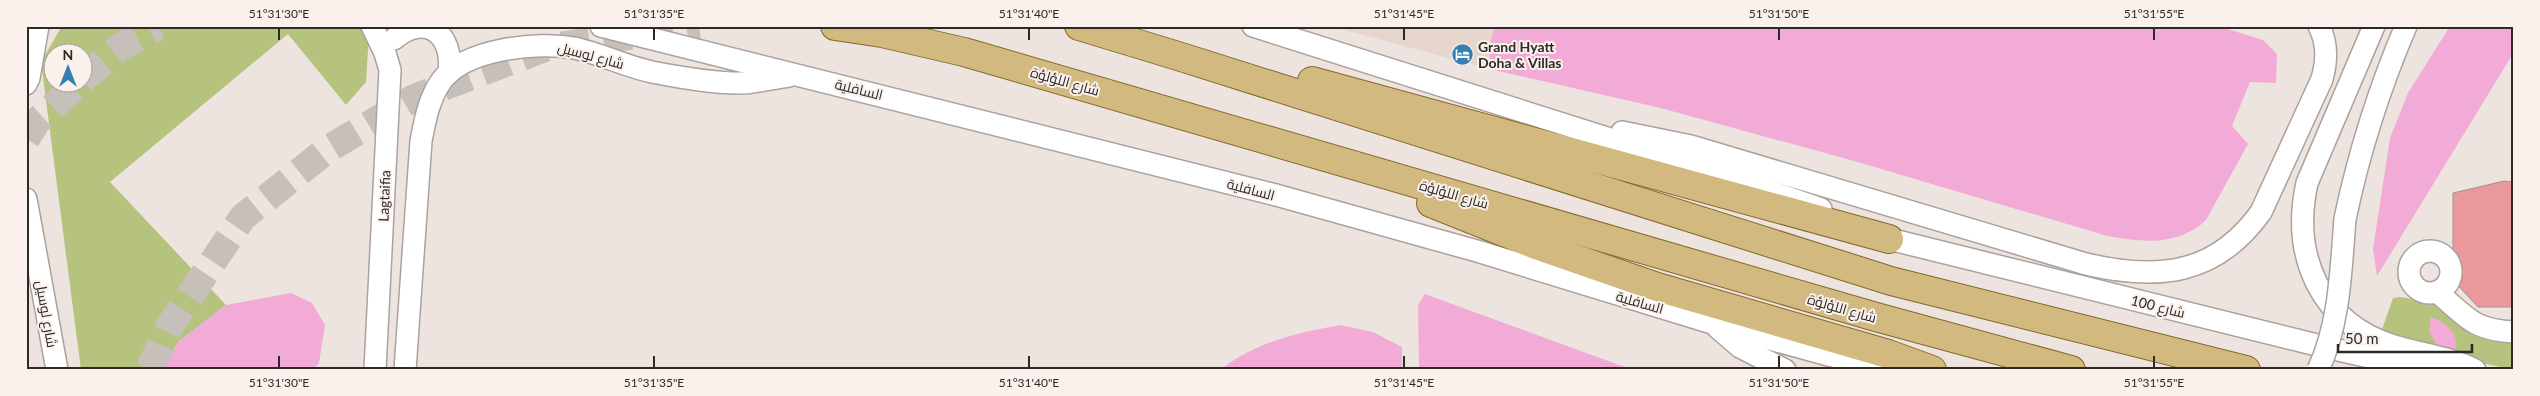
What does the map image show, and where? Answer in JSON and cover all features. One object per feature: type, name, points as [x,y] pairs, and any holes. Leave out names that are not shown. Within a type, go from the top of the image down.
[{"type":"main road","name":"شارع اللؤلؤة","points":[[835,26],[932,43],[1876,317],[2071,370]]},
{"type":"main road","points":[[1079,26],[1891,281],[2246,370]]},
{"type":"main road","points":[[1178,56],[1219,57],[1259,66],[1889,239]]},
{"type":"main road","points":[[1258,138],[1596,267],[1685,296],[1888,354],[1932,370]]},
{"type":"street","points":[[26,84],[29,78],[38,26]]},
{"type":"street","name":"Lagtaifia","points":[[372,26],[382,46],[390,70],[375,370]]},
{"type":"street","name":"السافلية","points":[[601,26],[801,74],[1276,195],[1477,251],[1712,323],[1896,370]]},
{"type":"street","points":[[1253,26],[1795,199],[1889,239]]},
{"type":"street","points":[[1572,128],[1633,133],[1692,146],[2086,264],[2125,271],[2164,272],[2189,267],[2220,254],[2250,228],[2261,212],[2322,79],[2326,64],[2326,48],[2319,26]]},
{"type":"street","points":[[2374,26],[2307,183],[2302,205],[2302,227],[2310,271],[2320,292],[2335,310],[2352,325],[2372,338],[2475,370]]},
{"type":"street","points":[[2318,370],[2324,357],[2333,323],[2345,219],[2364,137],[2377,97],[2406,26]]},
{"type":"street","points":[[390,70],[394,33],[417,27],[430,29],[442,36],[449,48],[449,73]]},
{"type":"street","name":"شارع لوسيل","points":[[405,370],[422,141],[428,108],[441,82],[449,73],[478,58],[502,50],[526,45],[554,45],[575,49],[655,73],[706,81],[742,83],[801,74]]},
{"type":"street","name":"شارع لوسيل","points":[[26,199],[57,370]]},
{"type":"street","name":"شارع 100","points":[[1889,239],[2325,347],[2426,370]]},
{"type":"street","points":[[2443,287],[2463,316],[2483,328],[2514,332]]},
{"type":"street","points":[[1712,323],[1740,347],[1785,370]]},
{"type":"shaded area","name":"Grand Hyatt Doha & Villas","points":[[1330,26],[1495,26],[1491,40],[1489,69]]},
{"type":"shaded area","points":[[1495,26],[2218,26],[2263,40],[2277,54],[2276,83],[2250,82],[2232,126],[2248,144],[2206,220],[2196,229],[2184,235],[2172,239],[2146,241],[2107,236],[1857,162],[1660,108],[1489,69],[1491,40]]},
{"type":"shaded area","points":[[2450,26],[2514,26],[2514,52],[2377,276],[2373,249],[2390,138],[2408,93]]},
{"type":"shaded area","points":[[291,293],[312,303],[325,325],[319,363],[313,370],[163,370],[178,342],[226,305]]},
{"type":"shaded area","points":[[1425,294],[1633,370],[1419,370],[1418,305]]},
{"type":"shaded area","points":[[2431,317],[2448,327],[2455,337],[2456,350],[2454,357],[2440,351],[2429,331]]},
{"type":"shaded area","points":[[1340,325],[1373,332],[1402,347],[1402,370],[1220,370],[1247,352],[1277,340],[1308,331]]},
{"type":"green space","points":[[62,26],[359,26],[369,34],[366,82],[346,105],[288,34],[110,182],[226,305],[178,342],[163,370],[81,370],[45,92],[92,92],[92,42],[53,42]]},
{"type":"green space","points":[[2401,297],[2439,304],[2458,325],[2472,335],[2490,341],[2514,342],[2514,370],[2395,344],[2380,335],[2393,298]]},
{"type":"pier","points":[[1489,69],[1660,108],[1857,162],[2107,236],[2140,242],[2160,241],[2181,236],[2200,226],[2206,220],[2207,223],[2183,238],[2160,243],[2139,245],[2107,239],[1659,110],[1488,72]]},
{"type":"pier","points":[[1426,292],[1634,367],[1636,370],[1426,294]]},
{"type":"building","points":[[2504,181],[2514,182],[2514,307],[2478,307],[2453,280],[2453,193]]},
{"type":"tunnel","points":[[92,71],[120,47],[158,26]]},
{"type":"tunnel","points":[[149,370],[171,324],[243,217],[328,149],[414,98],[545,48],[699,26]]},
{"type":"tunnel","points":[[26,139],[37,121],[69,92]]},
{"type":"place","name":"Grand Hyatt Doha & Villas","points":[[1462,54]]}]
